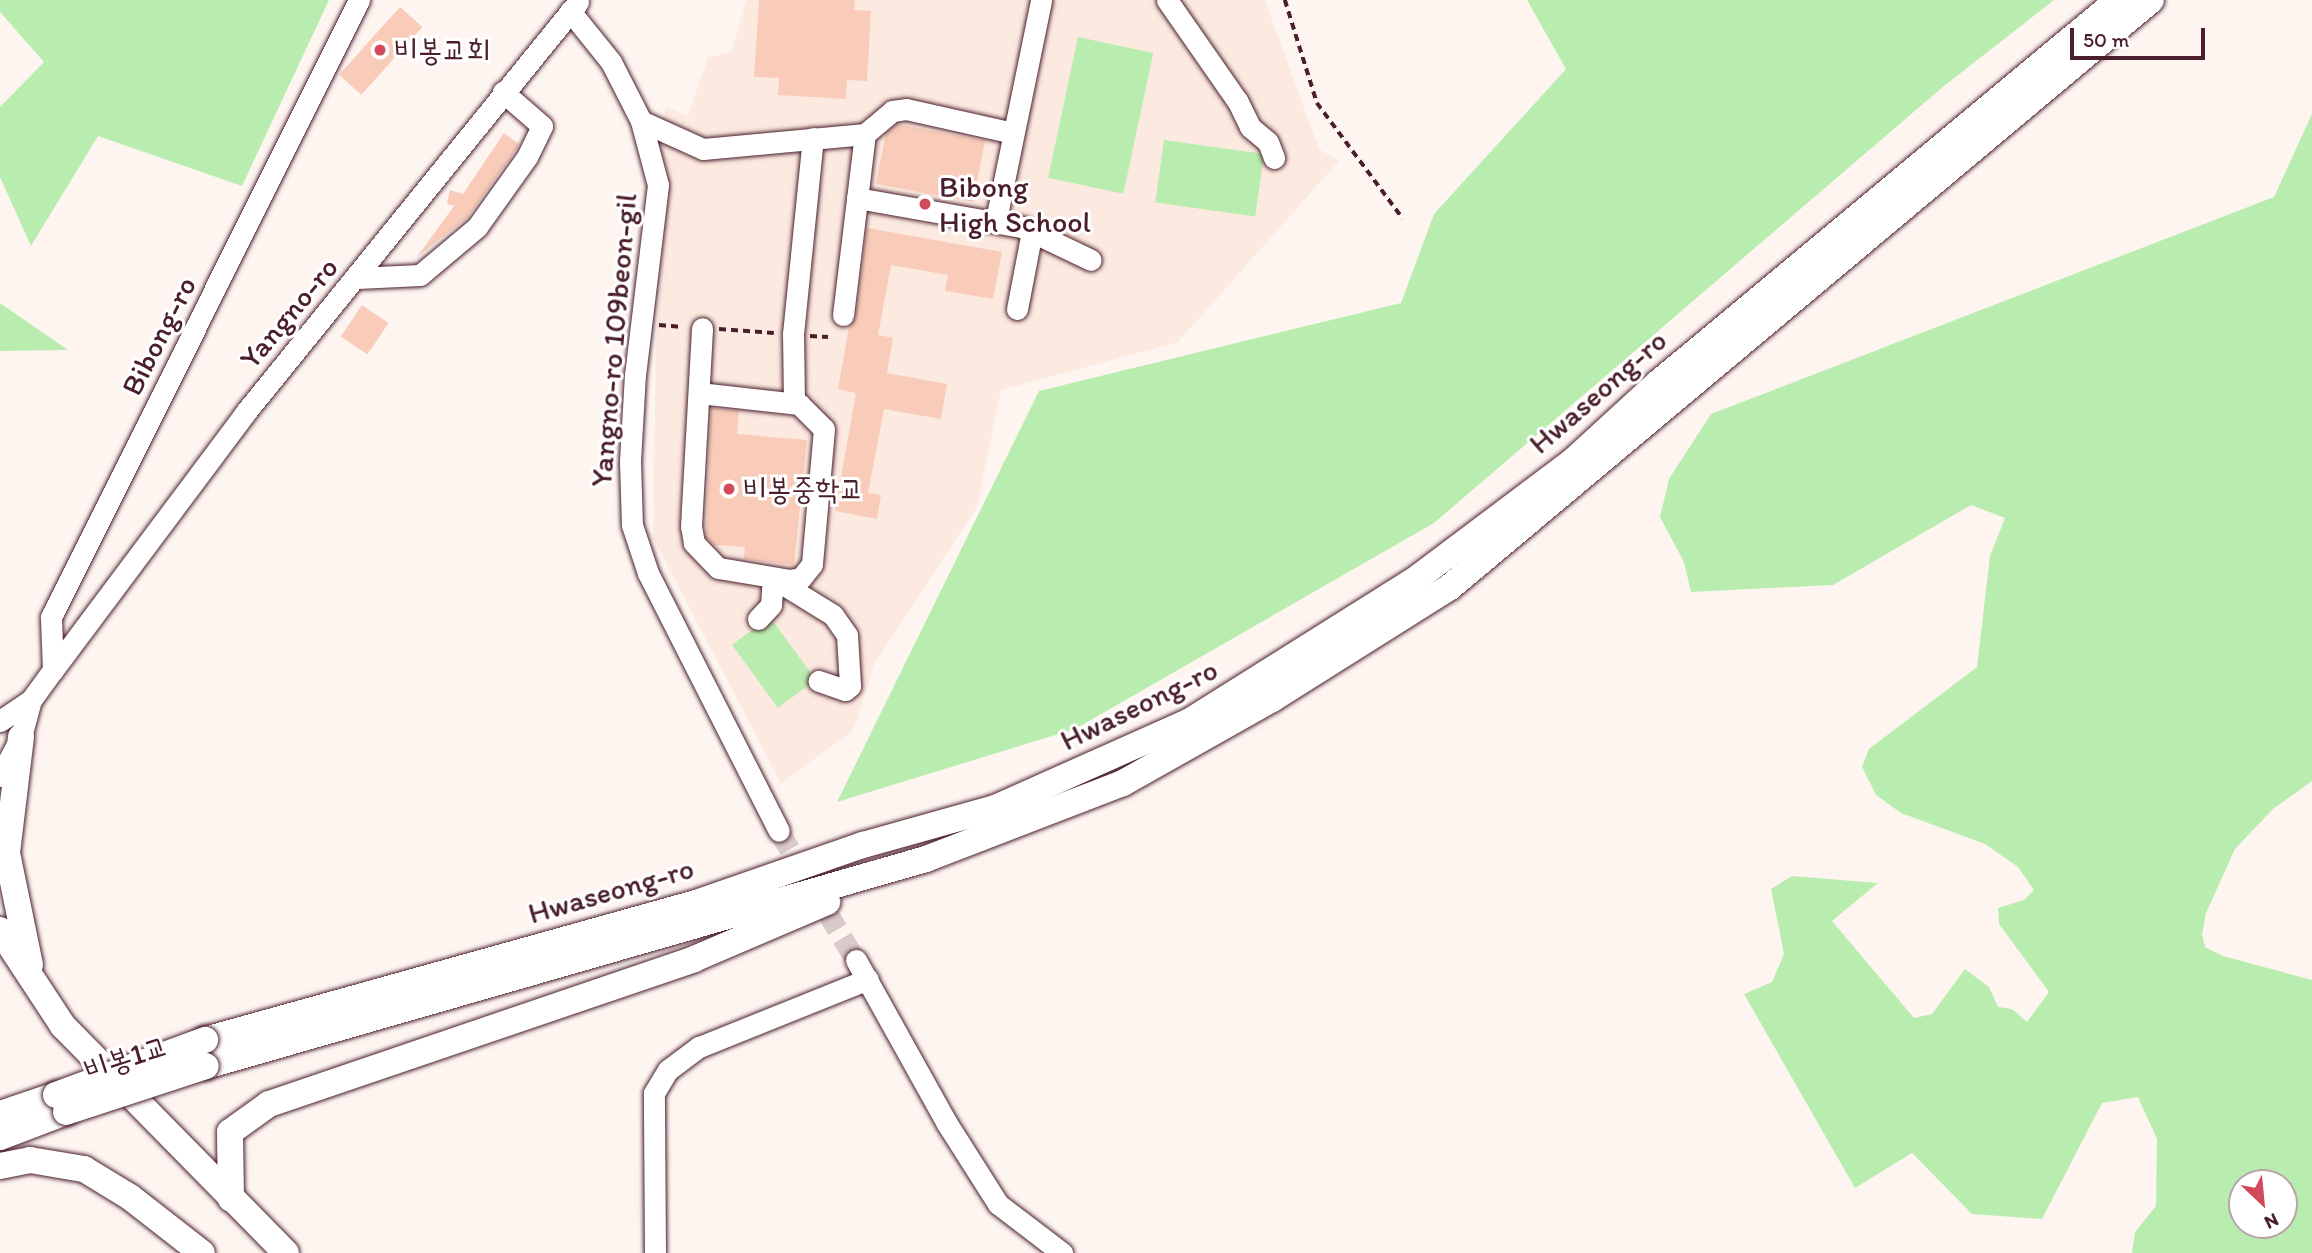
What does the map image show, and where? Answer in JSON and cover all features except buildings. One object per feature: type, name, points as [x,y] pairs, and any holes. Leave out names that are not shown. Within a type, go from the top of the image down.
[{"type":"main road","name":"Hwaseong-ro","points":[[206,1053],[696,903],[863,845],[995,808],[1190,721],[1412,582],[1573,461],[1657,384],[2118,0]]},
{"type":"main road","name":"Hwaseong-ro","points":[[206,1053],[926,859],[1123,783],[1272,699],[1450,587],[2151,0]]},
{"type":"main road","points":[[21,737],[7,853],[33,981]]},
{"type":"main road","points":[[231,1199],[230,1132],[269,1104],[694,959],[926,859]]},
{"type":"main road","points":[[0,929],[62,1026],[286,1253]]},
{"type":"main road","name":"비봉1교","points":[[61,1104],[206,1053]]},
{"type":"main road","points":[[0,1114],[61,1104]]},
{"type":"main road","points":[[0,1137],[61,1104]]},
{"type":"main road","points":[[0,1166],[30,1160],[84,1169],[130,1197],[202,1253]]},
{"type":"street","name":"Bibong-ro","points":[[52,670],[51,617],[359,0]]},
{"type":"street","points":[[996,220],[1041,0]]},
{"type":"street","points":[[1167,0],[1238,102],[1250,127],[1268,142],[1274,158]]},
{"type":"street","name":"Yangno-ro","points":[[52,670],[245,413],[575,6]]},
{"type":"street","name":"Yangno-ro 109beon-gil","points":[[575,6],[611,62],[641,121],[655,166],[658,206],[635,374],[630,462],[632,525],[648,573],[779,831]]},
{"type":"street","points":[[357,278],[420,275],[477,227],[527,158],[542,126],[503,92]]},
{"type":"street","points":[[641,121],[703,149],[865,134],[892,111],[906,108],[1013,134]]},
{"type":"street","points":[[843,315],[865,134]]},
{"type":"street","points":[[794,403],[793,334],[813,138]]},
{"type":"street","points":[[857,198],[996,220],[1032,231],[1091,260]]},
{"type":"street","points":[[1017,309],[1032,231]]},
{"type":"street","points":[[699,393],[794,403],[818,419],[826,435],[812,564],[806,575],[796,580],[718,568],[694,543],[691,526],[702,328]]},
{"type":"street","points":[[758,620],[771,605],[773,578]]},
{"type":"street","points":[[773,578],[833,615],[844,628],[850,686],[845,690],[819,681]]},
{"type":"street","points":[[0,776],[21,737],[31,700],[52,670]]},
{"type":"street","points":[[0,721],[31,700]]},
{"type":"street","points":[[856,960],[946,1122],[998,1204],[1062,1253]]},
{"type":"street","points":[[655,1253],[654,1093],[668,1070],[699,1047],[868,979]]},
{"type":"path","points":[[1285,0],[1317,103],[1403,219]]},
{"type":"path","points":[[702,328],[757,331]]},
{"type":"shaded area","points":[[746,0],[1265,0],[1319,149],[1339,161],[1178,342],[1001,390],[977,507],[875,663],[853,731],[781,783],[653,538],[656,344],[667,187],[659,149],[666,107],[688,116],[708,58],[732,51]]},
{"type":"green space","points":[[0,0],[329,0],[242,186],[98,136],[31,246],[0,177],[0,107],[44,62],[0,12]]},
{"type":"green space","points":[[1527,0],[2054,0],[1944,86],[1434,523],[1075,729],[837,802],[1039,391],[1401,303],[1434,214],[1566,69]]},
{"type":"green space","points":[[1078,37],[1153,53],[1123,194],[1048,178]]},
{"type":"green space","points":[[2312,114],[2312,781],[2273,809],[2235,849],[2206,913],[2202,934],[2205,947],[2223,956],[2312,980],[2312,1253],[2132,1253],[2135,1232],[2156,1206],[2157,1139],[2138,1097],[2102,1103],[2042,1219],[1972,1214],[1912,1153],[1855,1188],[1744,994],[1772,982],[1784,954],[1771,889],[1792,876],[1878,883],[1832,921],[1914,1018],[1932,1014],[1965,969],[1989,987],[1998,1007],[2012,1009],[2027,1022],[2049,992],[1999,924],[1998,908],[2024,900],[2034,890],[2018,867],[1985,844],[1901,813],[1876,795],[1862,767],[1869,749],[1977,667],[1990,556],[2005,518],[1971,505],[1833,585],[1691,592],[1684,562],[1660,517],[1669,479],[1711,414],[2274,197]]},
{"type":"green space","points":[[1164,140],[1264,154],[1255,216],[1155,202]]},
{"type":"green space","points":[[0,303],[68,350],[0,351]]},
{"type":"green space","points":[[770,617],[816,680],[778,708],[732,645]]},
{"type":"tunnel","points":[[779,831],[856,960]]},
{"type":"place","name":"비봉교회","points":[[380,50]]},
{"type":"place","name":"Bibong High School","points":[[925,204]]},
{"type":"place","name":"비봉중학교","points":[[729,489]]}]
